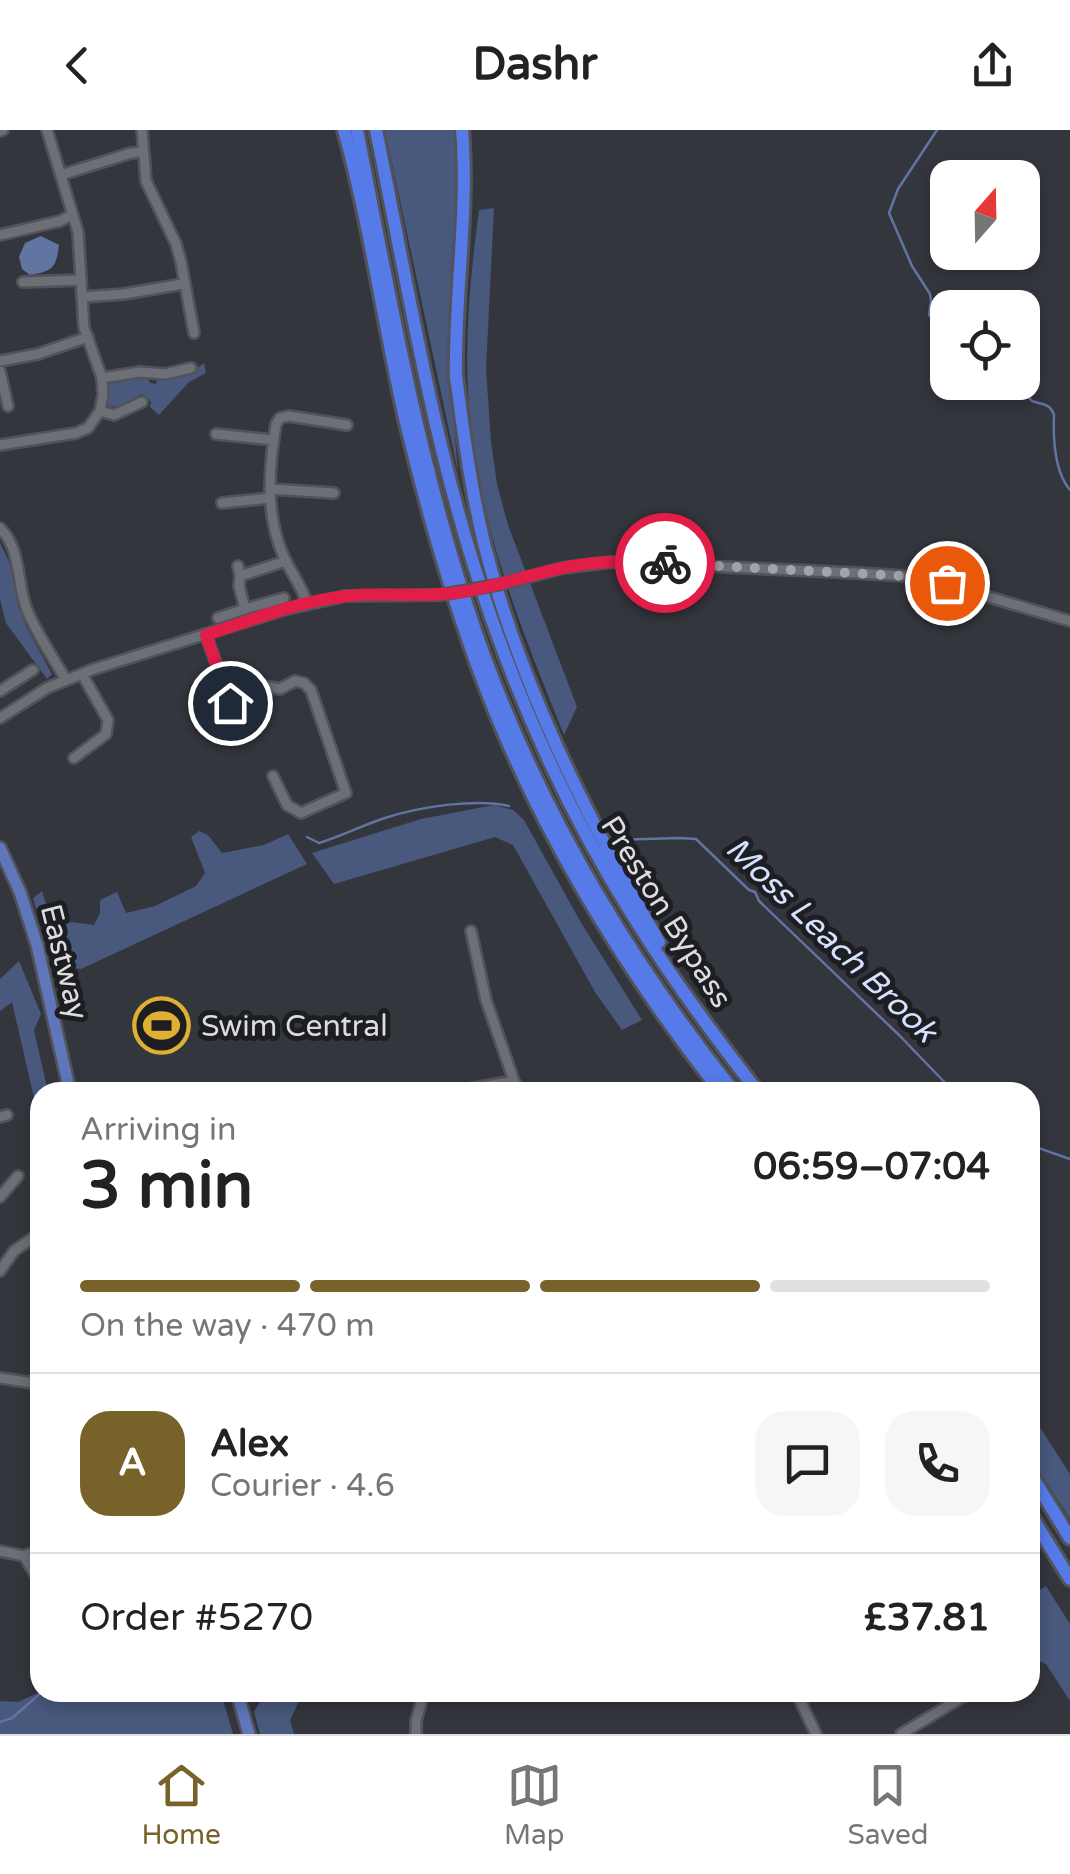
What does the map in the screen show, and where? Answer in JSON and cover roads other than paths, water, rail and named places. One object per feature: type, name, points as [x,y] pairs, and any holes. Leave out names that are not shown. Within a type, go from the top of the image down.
[{"type":"highway","points":[[344,130],[423,490],[457,607],[494,710],[549,828],[602,922],[714,1082]]},
{"type":"highway","points":[[357,130],[433,489],[466,604],[504,707],[558,824],[592,886],[668,1004],[726,1082]]},
{"type":"highway","points":[[376,130],[450,485],[488,608],[545,750]]},
{"type":"highway","points":[[462,130],[464,196],[457,302],[457,422],[471,514],[545,750]]},
{"type":"highway","points":[[456,375],[469,471],[486,550],[526,670],[603,843],[708,1026]]},
{"type":"highway","name":"Preston Bypass","points":[[545,750],[620,896],[750,1082]]},
{"type":"highway","points":[[1040,1489],[1070,1538]]},
{"type":"highway","points":[[1040,1530],[1070,1578]]},
{"type":"main road","name":"Eastway","points":[[0,848],[20,892],[37,945],[68,1082]]},
{"type":"main road","points":[[241,1702],[249,1734]]},
{"type":"street","points":[[0,445],[88,428],[100,411],[103,396],[102,378],[84,328],[80,249],[47,130]]},
{"type":"street","points":[[142,130],[146,181],[176,244],[194,333]]},
{"type":"street","points":[[61,175],[142,152]]},
{"type":"street","points":[[0,235],[72,215]]},
{"type":"street","points":[[22,282],[81,280]]},
{"type":"street","points":[[82,297],[184,284]]},
{"type":"street","points":[[0,361],[88,338]]},
{"type":"street","points":[[102,378],[140,372],[165,374],[191,368]]},
{"type":"street","points":[[0,371],[8,406]]},
{"type":"street","points":[[100,411],[114,415],[142,402]]},
{"type":"street","points":[[283,404],[284,417]]},
{"type":"street","points":[[307,604],[277,540],[269,472],[276,424],[284,417],[330,418],[348,425]]},
{"type":"street","points":[[216,434],[274,440]]},
{"type":"street","points":[[222,502],[270,493],[334,493]]},
{"type":"street","points":[[0,528],[10,538],[27,611],[66,680]]},
{"type":"street","points":[[245,610],[239,571],[286,561]]},
{"type":"street","points":[[0,718],[42,691],[82,674],[307,604],[358,595],[440,595],[572,566],[611,562],[921,577],[1070,621]]},
{"type":"street","points":[[218,618],[284,598]]},
{"type":"street","points":[[206,635],[228,698],[238,689],[259,683],[280,689],[295,681],[308,686],[346,793],[301,813],[287,806],[273,776]]},
{"type":"street","points":[[0,676],[4,689],[34,670]]},
{"type":"street","points":[[74,758],[106,734],[108,720],[82,674]]},
{"type":"street","points":[[238,689],[250,734]]},
{"type":"street","points":[[471,931],[486,1000],[514,1082]]},
{"type":"street","points":[[0,1197],[18,1176]]},
{"type":"street","points":[[0,1271],[7,1258],[30,1239]]},
{"type":"street","points":[[0,1249],[7,1258]]},
{"type":"street","points":[[0,1378],[30,1384]]},
{"type":"street","points":[[0,1550],[30,1554]]},
{"type":"street","points":[[24,1556],[30,1566]]},
{"type":"street","points":[[416,1734],[421,1702]]},
{"type":"street","points":[[801,1702],[816,1734]]},
{"type":"street","points":[[901,1734],[954,1702]]},
{"type":"waterway","points":[[930,294],[912,266],[889,213],[898,189],[937,130]]},
{"type":"waterway","points":[[930,308],[930,316]]},
{"type":"waterway","points":[[1031,400],[1046,405],[1054,415],[1058,464],[1070,490]]},
{"type":"waterway","name":"Moss Leach Brook","points":[[307,837],[319,843],[385,818],[430,807],[464,803],[509,806]]},
{"type":"waterway","name":"Moss Leach Brook","points":[[611,840],[696,839],[755,892],[759,901],[944,1082]]},
{"type":"waterway","name":"Moss Leach Brook","points":[[1040,1148],[1070,1159]]},
{"type":"waterway","points":[[0,1722],[12,1718],[30,1702]]},
{"type":"place","name":"Swim Central","points":[[162,1026]]}]
